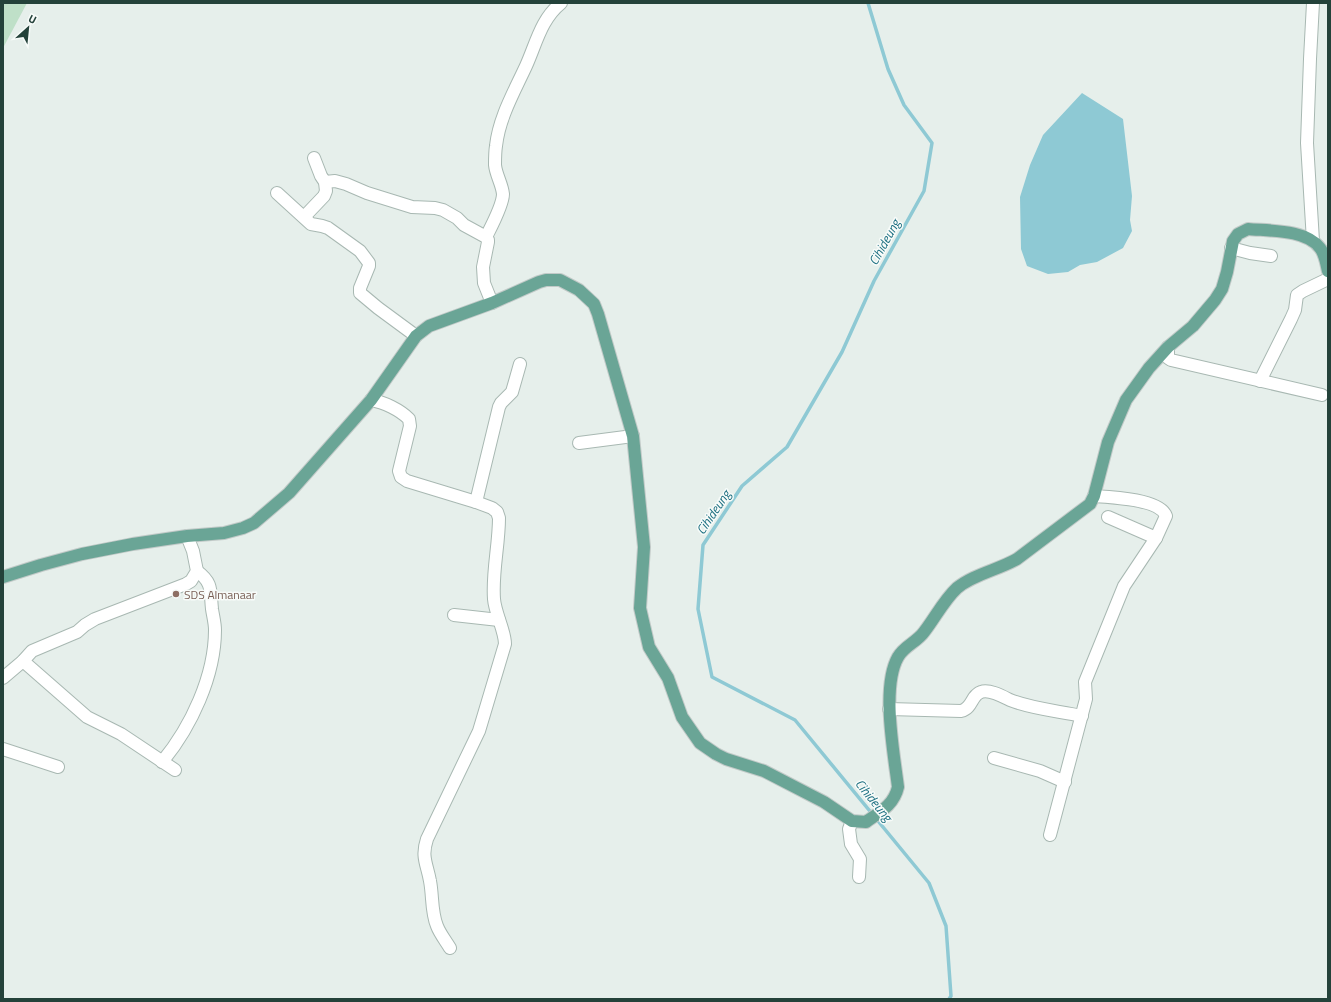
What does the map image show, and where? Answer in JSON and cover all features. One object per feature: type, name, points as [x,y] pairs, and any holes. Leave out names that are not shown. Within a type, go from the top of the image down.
[{"type":"main road","points":[[3,577],[82,554],[133,544],[187,536],[224,533],[243,528],[254,523],[289,493],[371,400],[416,336],[430,326],[492,303],[538,282],[554,279],[560,280],[579,290],[594,304],[633,436],[644,547],[640,608],[649,647],[668,678],[682,717],[700,743],[716,754],[726,759],[764,771],[824,802],[852,821],[866,822],[887,807],[894,799],[898,787],[889,709],[892,675],[898,656],[922,635],[956,589],[975,577],[1007,565],[1087,508],[1094,496],[1108,442],[1126,400],[1149,368],[1168,347],[1193,326],[1215,300],[1222,289],[1227,272],[1231,248],[1236,237],[1241,232],[1248,230],[1298,234],[1313,241],[1319,246],[1323,253],[1328,271]]},
{"type":"street","points":[[486,237],[503,196],[495,166],[496,144],[504,115],[527,64],[540,30],[554,8],[561,3]]},
{"type":"street","points":[[1313,3],[1307,143],[1313,241]]},
{"type":"street","points":[[304,217],[324,196],[326,191],[325,182],[314,158]]},
{"type":"street","points":[[325,182],[346,184],[367,193],[412,207],[435,208],[443,210],[457,218],[464,225],[486,237],[488,242],[483,267],[484,282],[492,303]]},
{"type":"street","points":[[277,193],[313,225],[326,226],[360,251],[369,263],[360,288],[360,293],[416,336]]},
{"type":"street","points":[[1231,248],[1271,256]]},
{"type":"street","points":[[1260,381],[1291,319],[1297,295],[1328,279]]},
{"type":"street","points":[[1168,347],[1168,358],[1171,360],[1322,395]]},
{"type":"street","points":[[476,502],[499,407],[512,392],[520,364]]},
{"type":"street","points":[[371,400],[391,407],[409,419],[410,426],[399,471],[401,477],[407,481],[492,508],[499,515],[494,598],[505,644],[479,731],[427,839],[425,848],[425,862],[430,881],[433,911],[438,928],[450,948]]},
{"type":"street","points":[[579,443],[633,436]]},
{"type":"street","points":[[1050,835],[1086,699],[1085,682],[1124,586],[1156,538],[1166,516],[1162,510],[1152,505],[1132,499],[1094,496]]},
{"type":"street","points":[[1108,518],[1156,538]]},
{"type":"street","points":[[162,762],[186,730],[199,700],[210,671],[215,630],[210,586],[206,578],[197,571],[193,551],[187,536]]},
{"type":"street","points":[[3,678],[32,651],[77,632],[95,619],[186,584],[191,581],[197,571]]},
{"type":"street","points":[[454,615],[499,620]]},
{"type":"street","points":[[23,661],[87,717],[121,734],[175,770]]},
{"type":"street","points":[[889,709],[962,711],[969,707],[977,695],[985,692],[1026,704],[1082,716]]},
{"type":"street","points":[[3,749],[58,767]]},
{"type":"street","points":[[994,758],[1040,771],[1064,782]]},
{"type":"street","points":[[852,821],[849,829],[851,844],[860,859],[859,877]]},
{"type":"green space","points":[[3,3],[27,3],[3,48]]},
{"type":"water","points":[[1082,93],[1123,119],[1132,196],[1130,220],[1132,231],[1123,248],[1097,262],[1080,265],[1068,272],[1048,274],[1027,266],[1021,249],[1020,197],[1030,165],[1043,135]]},
{"type":"waterway","name":"Cihideung","points":[[868,3],[888,69],[904,105],[932,143],[924,191],[874,281],[842,352],[787,447],[742,486],[703,545],[698,609],[712,677],[795,720],[929,883],[946,926],[951,996],[949,999]]},
{"type":"place","name":"SDS Almanaar","points":[[176,594]]}]
